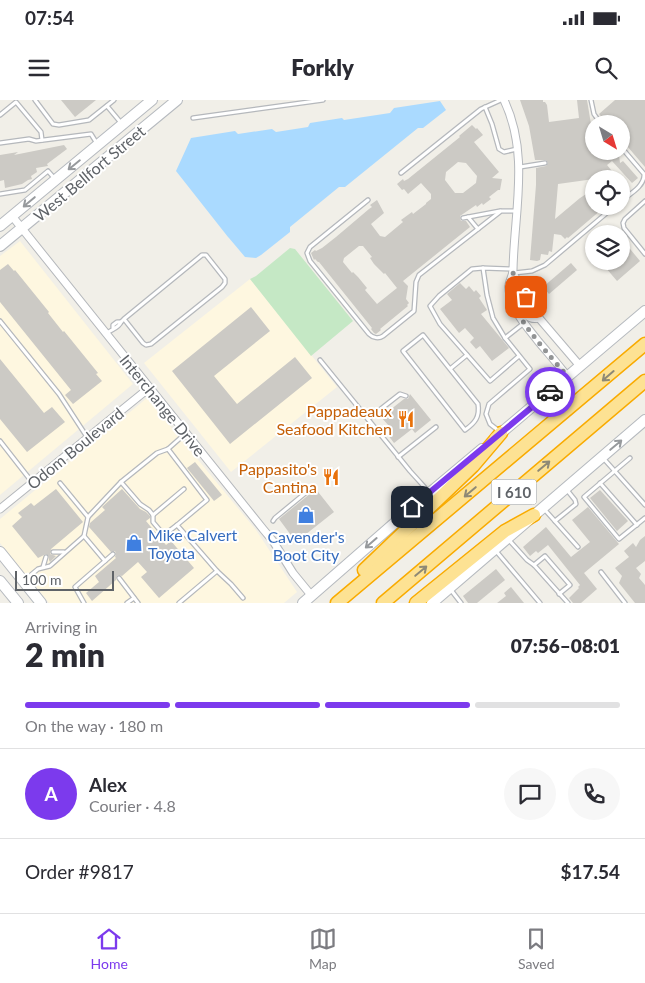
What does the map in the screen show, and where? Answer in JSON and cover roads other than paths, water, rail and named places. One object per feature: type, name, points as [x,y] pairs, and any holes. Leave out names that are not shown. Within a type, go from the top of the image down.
[{"type":"highway","name":"I 610","points":[[338,602],[645,344]]},
{"type":"highway","name":"I 610","points":[[383,603],[645,381]]},
{"type":"highway","points":[[338,602],[347,586],[473,466],[502,433]]},
{"type":"highway","points":[[416,603],[505,531],[538,511]]},
{"type":"main road","name":"West Bellfort Street","points":[[0,226],[152,100]]},
{"type":"main road","name":"West Bellfort Street","points":[[0,246],[177,100]]},
{"type":"main road","points":[[98,145],[108,157]]},
{"type":"main road","points":[[302,603],[645,311]]},
{"type":"main road","points":[[432,603],[443,599],[449,588],[645,420]]},
{"type":"main road","points":[[0,552],[40,603]]},
{"type":"main road","points":[[0,581],[18,603]]},
{"type":"street","points":[[502,100],[508,108],[519,158],[513,271],[508,287],[512,302],[524,323],[567,376]]},
{"type":"street","name":"Interchange Drive","points":[[12,216],[273,541],[293,573],[311,595]]},
{"type":"street","points":[[513,271],[539,318],[580,366]]},
{"type":"street","points":[[508,287],[525,314],[529,318],[539,318]]},
{"type":"street","name":"Odom Boulevard","points":[[0,509],[150,388]]},
{"type":"lane","points":[[35,100],[53,124],[59,125],[89,120],[114,100]]},
{"type":"lane","points":[[193,118],[322,100]]},
{"type":"lane","points":[[401,173],[481,109],[502,100]]},
{"type":"lane","points":[[591,100],[595,115]]},
{"type":"lane","points":[[0,115],[16,102],[41,132],[42,140]]},
{"type":"lane","points":[[107,106],[122,124]]},
{"type":"lane","points":[[485,107],[499,149],[504,152],[517,148]]},
{"type":"lane","points":[[0,143],[28,139],[36,141],[91,134],[98,145]]},
{"type":"lane","points":[[630,158],[645,177],[642,184],[630,194]]},
{"type":"lane","points":[[519,167],[545,163]]},
{"type":"lane","points":[[0,194],[25,190],[48,171],[56,180]]},
{"type":"lane","points":[[368,200],[310,247],[307,253],[310,261],[369,334],[375,338],[381,338],[414,311],[416,282],[419,275],[501,211]]},
{"type":"lane","points":[[645,201],[622,222],[624,228],[645,254]]},
{"type":"lane","points":[[463,218],[501,211],[517,211]]},
{"type":"lane","points":[[519,356],[490,381],[440,324],[430,306],[439,296],[472,269],[532,271],[545,265],[604,215]]},
{"type":"lane","points":[[468,217],[478,229]]},
{"type":"lane","points":[[106,334],[120,325],[122,321],[202,255],[206,255],[225,279],[222,287],[151,344],[146,345],[143,343],[122,321]]},
{"type":"lane","points":[[483,268],[493,318],[505,338],[530,369],[489,404],[486,414],[490,424],[502,433]]},
{"type":"lane","points":[[0,321],[59,394],[88,438]]},
{"type":"lane","points":[[505,338],[524,323]]},
{"type":"lane","points":[[422,335],[450,368],[478,404],[477,418],[466,430],[403,351],[422,335]]},
{"type":"lane","points":[[450,368],[467,355]]},
{"type":"lane","points":[[320,360],[429,493]]},
{"type":"lane","points":[[368,420],[400,394],[406,396]]},
{"type":"lane","points":[[398,457],[436,427]]},
{"type":"lane","points":[[23,581],[38,569],[50,566],[84,536],[88,517],[121,482],[157,453],[168,449],[186,432]]},
{"type":"lane","points":[[0,441],[33,482]]},
{"type":"lane","points":[[168,449],[207,500],[164,535],[151,523],[153,515],[184,489]]},
{"type":"lane","points":[[602,457],[645,505]]},
{"type":"lane","points":[[630,458],[584,497],[619,539],[645,518]]},
{"type":"lane","points":[[121,482],[140,504],[153,515]]},
{"type":"lane","points":[[60,483],[88,517]]},
{"type":"lane","points":[[600,483],[637,525]]},
{"type":"lane","points":[[555,521],[576,504],[566,488]]},
{"type":"lane","points":[[272,521],[309,490]]},
{"type":"lane","points":[[538,511],[555,521],[578,547]]},
{"type":"lane","points":[[177,525],[243,598]]},
{"type":"lane","points":[[84,536],[105,561]]},
{"type":"lane","points":[[507,538],[568,603]]},
{"type":"lane","points":[[494,549],[540,603]]},
{"type":"lane","points":[[53,552],[64,552]]},
{"type":"lane","points":[[84,603],[75,588],[113,554]]},
{"type":"lane","points":[[534,565],[545,556],[570,585],[559,594]]},
{"type":"lane","points":[[43,568],[46,558]]},
{"type":"lane","points":[[179,603],[217,571]]},
{"type":"lane","points":[[601,572],[625,603]]},
{"type":"lane","points":[[119,578],[138,603]]},
{"type":"lane","points":[[449,588],[461,603]]},
{"type":"lane","points":[[127,603],[134,598]]},
{"type":"water","points":[[440,101],[446,110],[423,128],[418,128],[345,187],[339,187],[290,227],[290,232],[256,258],[245,257],[176,171],[191,138],[235,131],[238,134],[272,129],[276,132],[308,127],[310,123],[390,113],[394,108]]},
{"type":"place","name":"Pappadeaux Seafood Kitchen","points":[[406,419]]},
{"type":"place","name":"Pappasito's Cantina","points":[[331,477]]},
{"type":"place","name":"Cavender's Boot City","points":[[306,515]]},
{"type":"place","name":"Mike Calvert Toyota","points":[[134,543]]}]
